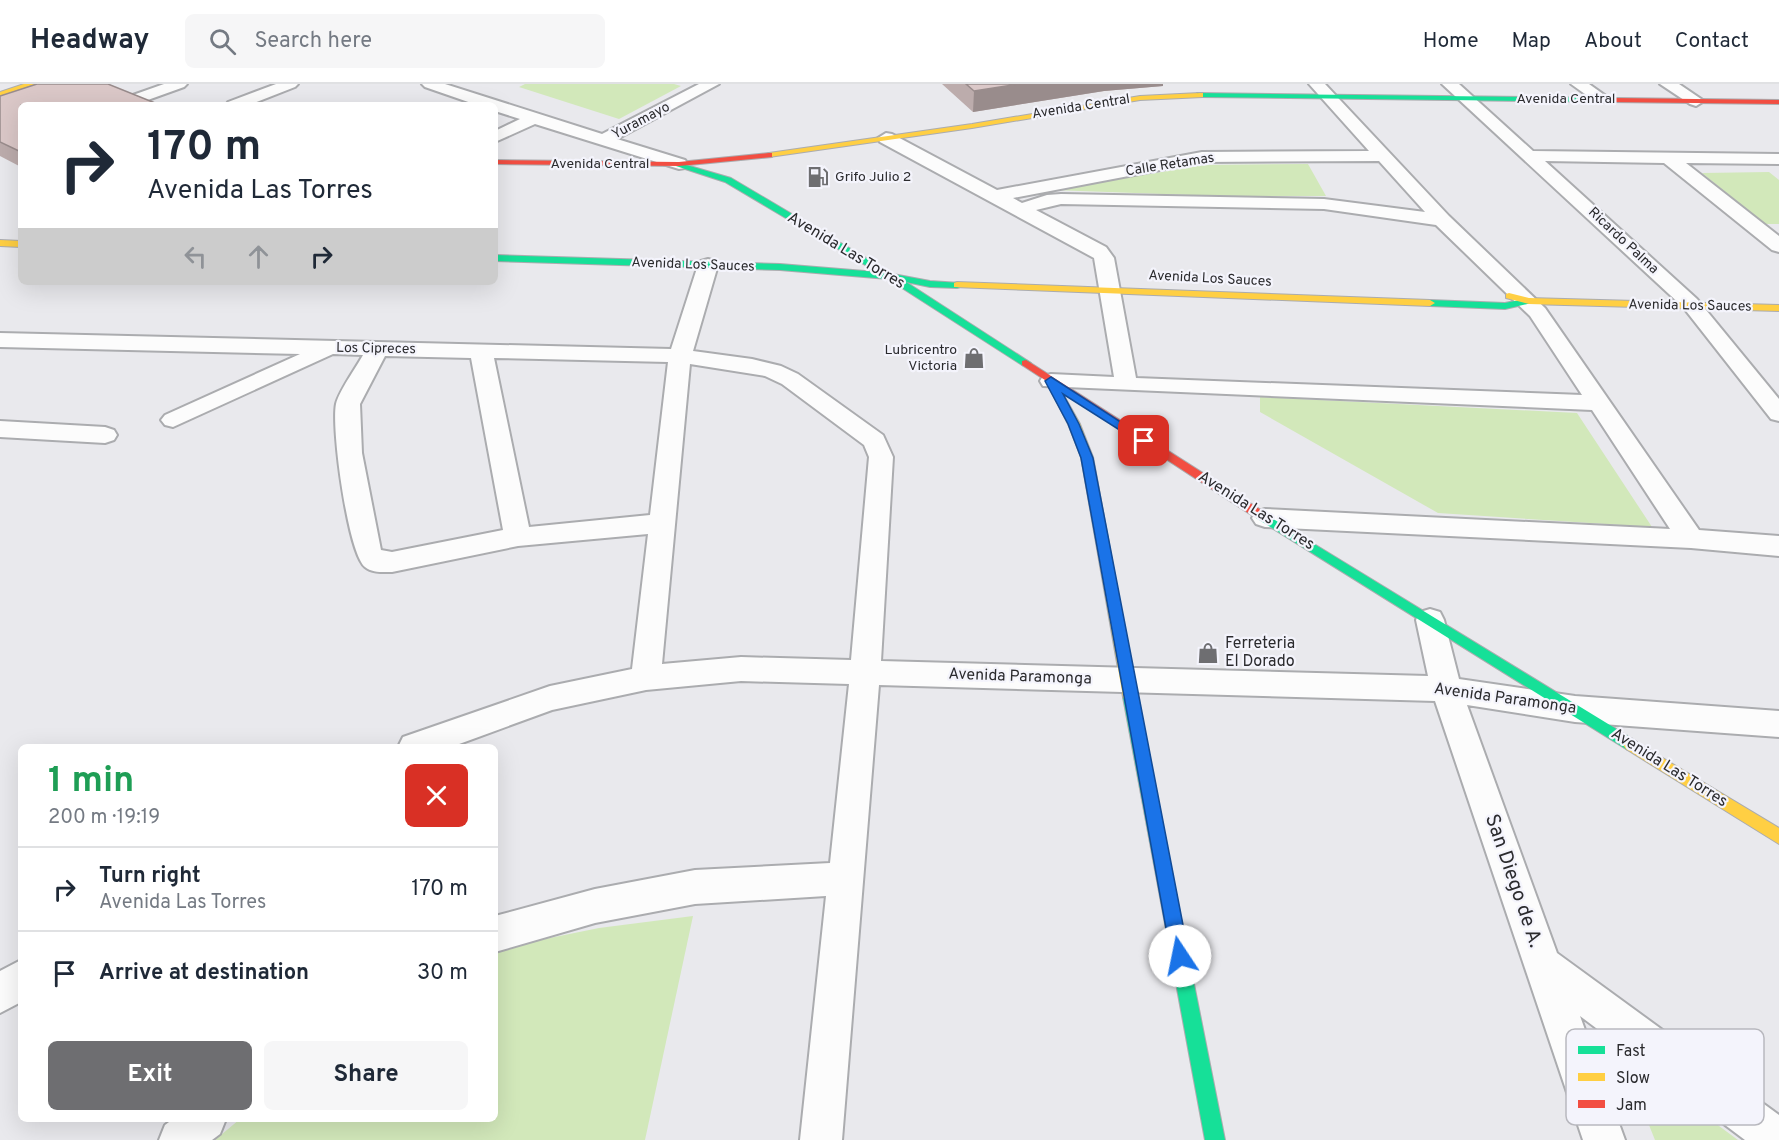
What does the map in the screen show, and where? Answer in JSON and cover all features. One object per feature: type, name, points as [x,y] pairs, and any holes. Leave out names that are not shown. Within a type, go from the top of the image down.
[{"type":"street","points":[[0,94],[31,84]]},
{"type":"street","points":[[134,97],[179,84]]},
{"type":"street","points":[[242,102],[290,84]]},
{"type":"street","name":"Avenida Las Torres","points":[[430,84],[484,102]]},
{"type":"street","name":"Yuramayo","points":[[603,141],[711,84]]},
{"type":"street","name":"Ricardo Palma","points":[[1450,84],[1468,98],[1694,308],[1779,414]]},
{"type":"street","points":[[1578,84],[1602,99]]},
{"type":"street","points":[[1668,84],[1696,101]]},
{"type":"street","points":[[1323,91],[1442,220],[1529,301],[1547,324],[1691,539]]},
{"type":"street","name":"Avenida Central","points":[[498,162],[680,164],[744,159],[1140,98],[1178,95],[1323,91],[1468,98],[1779,102]]},
{"type":"street","points":[[134,97],[148,102]]},
{"type":"street","points":[[460,102],[470,98]]},
{"type":"street","name":"Avenida Las Torres","points":[[498,106],[728,180],[890,276],[1265,518],[1779,837]]},
{"type":"street","points":[[498,136],[534,118]]},
{"type":"street","points":[[886,138],[1099,251],[1104,258],[1126,383]]},
{"type":"street","name":"Calle Retamas","points":[[994,196],[1202,157],[1384,156]]},
{"type":"street","points":[[1531,156],[1774,163]]},
{"type":"street","points":[[1670,159],[1779,246]]},
{"type":"street","points":[[1021,209],[1047,200],[1061,199],[1312,203],[1442,220]]},
{"type":"street","points":[[0,243],[18,244]]},
{"type":"street","name":"Avenida Los Sauces","points":[[498,258],[780,267],[890,276],[930,284],[1107,278],[1505,306],[1529,301]]},
{"type":"street","points":[[646,678],[680,356],[708,265]]},
{"type":"street","name":"Avenida Los Sauces","points":[[890,276],[933,269]]},
{"type":"street","name":"Avenida Los Sauces","points":[[1366,286],[1496,292],[1529,301],[1694,308],[1779,308]]},
{"type":"street","name":"Los Cipreces","points":[[0,340],[680,356],[774,371],[790,379],[874,441],[881,458],[865,671],[821,1140]]},
{"type":"street","points":[[173,420],[331,348]]},
{"type":"street","points":[[377,349],[348,404],[350,453],[369,554],[376,562],[392,562],[518,537],[662,523]]},
{"type":"street","points":[[481,351],[518,537]]},
{"type":"street","points":[[1215,1140],[1127,681],[1087,458],[1074,424],[1051,381],[1599,404]]},
{"type":"street","points":[[0,429],[105,435]]},
{"type":"street","points":[[1265,518],[1691,539],[1779,546]]},
{"type":"street","name":"San Diego de A.","points":[[1430,620],[1446,689],[1566,1034]]},
{"type":"street","name":"Avenida Paramonga","points":[[422,744],[550,698],[646,678],[741,669],[1446,689],[1575,710],[1779,724]]},
{"type":"street","points":[[498,933],[595,906],[694,887],[845,879]]},
{"type":"street","points":[[1541,964],[1629,1029]]},
{"type":"street","points":[[0,994],[18,981]]},
{"type":"street","points":[[180,1140],[202,1122]]},
{"type":"street","name":"San Diego de A.","points":[[1599,1125],[1604,1140]]},
{"type":"street","points":[[1759,1125],[1779,1140]]},
{"type":"green space","points":[[525,84],[674,84],[681,86],[619,119],[519,87]]},
{"type":"green space","points":[[1308,164],[1326,196],[1217,196],[1053,190],[1204,165]]},
{"type":"green space","points":[[1769,172],[1779,180],[1779,224],[1765,224],[1702,173]]},
{"type":"green space","points":[[1260,397],[1577,413],[1652,527],[1438,513],[1260,412]]},
{"type":"green space","points":[[693,916],[645,1140],[215,1140],[236,1122],[498,1122],[498,948],[599,928]]},
{"type":"green space","points":[[1649,1125],[1718,1125],[1738,1140],[1655,1140]]},
{"type":"building","points":[[37,84],[108,84],[153,102],[18,102],[18,151],[0,142],[0,96]]},
{"type":"building","points":[[966,84],[1019,84],[974,91]]},
{"type":"traffic: fast","points":[[1200,95],[1613,100]]},
{"type":"traffic: fast","points":[[679,164],[728,180],[890,276],[1026,363]]},
{"type":"traffic: fast","points":[[498,258],[780,267],[890,276],[930,284],[957,285]]},
{"type":"traffic: fast","points":[[1430,303],[1505,306],[1529,301]]},
{"type":"traffic: fast","points":[[1260,515],[1631,745]]},
{"type":"traffic: fast","points":[[1130,697],[1215,1140]]},
{"type":"traffic: slow","points":[[0,94],[31,84]]},
{"type":"traffic: slow","points":[[769,155],[972,126],[1140,98],[1200,95]]},
{"type":"traffic: slow","points":[[0,243],[18,244]]},
{"type":"traffic: slow","points":[[957,285],[1430,303]]},
{"type":"traffic: slow","points":[[1509,296],[1529,301],[1779,308]]},
{"type":"traffic: slow","points":[[1053,385],[1074,424],[1087,457],[1130,697]]},
{"type":"traffic: slow","points":[[1631,745],[1779,837]]},
{"type":"traffic: jam","points":[[1613,100],[1779,102]]},
{"type":"traffic: jam","points":[[498,162],[679,164],[769,155]]},
{"type":"traffic: jam","points":[[1026,363],[1260,515]]},
{"type":"place","name":"Grifo Julio 2","points":[[818,177]]},
{"type":"place","name":"Lubricentro Victoria","points":[[974,358]]},
{"type":"place","name":"Ferreteria El Dorado","points":[[1208,653]]},
{"type":"route","points":[[1144,441],[1051,381],[1074,424],[1087,458],[1180,956]]}]
